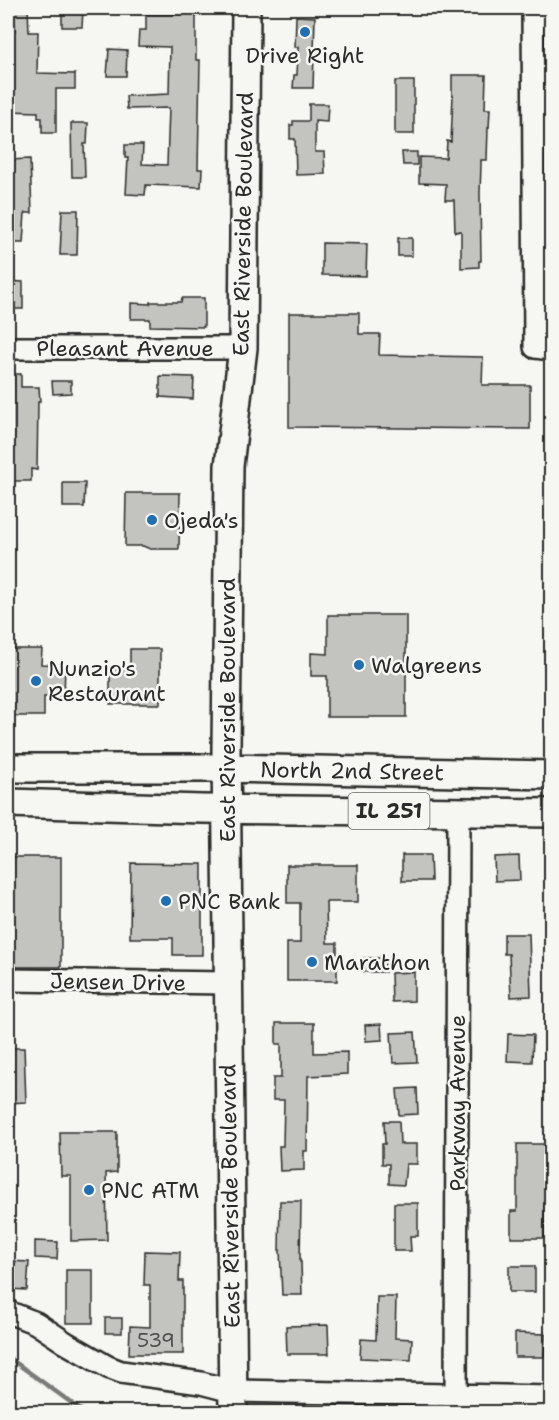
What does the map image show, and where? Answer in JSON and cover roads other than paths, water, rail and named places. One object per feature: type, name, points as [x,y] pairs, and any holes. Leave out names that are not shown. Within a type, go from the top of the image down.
[{"type":"main road","name":"East Riverside Boulevard","points":[[232,1402],[226,809],[229,466],[243,348],[246,8]]},
{"type":"main road","name":"North 2nd Street","points":[[8,768],[226,768],[541,775]]},
{"type":"main road","points":[[541,775],[541,813]]},
{"type":"main road","name":"North 2nd Street","points":[[8,803],[226,809],[541,813]]},
{"type":"street","points":[[533,8],[543,348]]},
{"type":"street","name":"Pleasant Avenue","points":[[8,348],[243,348]]},
{"type":"street","name":"Parkway Avenue","points":[[456,1394],[458,812]]},
{"type":"street","name":"Jensen Drive","points":[[8,980],[228,983]]},
{"type":"street","points":[[8,1312],[36,1323],[66,1343],[121,1372],[201,1383],[232,1402],[456,1394],[552,1396]]},
{"type":"waterway","points":[[8,1357],[84,1412]]},
{"type":"place","name":"Drive Right","points":[[305,32]]},
{"type":"place","name":"Ojeda's","points":[[152,520]]},
{"type":"place","name":"Walgreens","points":[[359,665]]},
{"type":"place","name":"Nunzio's Restaurant","points":[[36,681]]},
{"type":"place","name":"PNC Bank","points":[[166,901]]},
{"type":"place","name":"Marathon","points":[[312,962]]},
{"type":"place","name":"PNC ATM","points":[[89,1190]]}]
